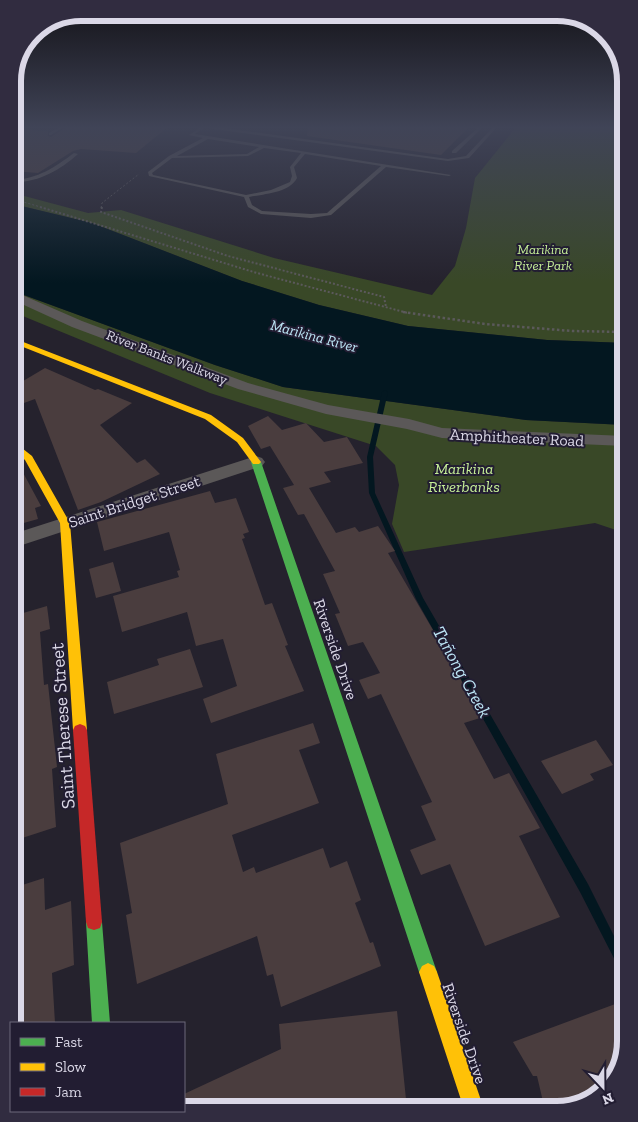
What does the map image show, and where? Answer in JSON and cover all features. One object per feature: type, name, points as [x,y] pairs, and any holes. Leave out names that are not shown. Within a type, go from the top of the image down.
[{"type":"street","name":"River Banks Walkway","points":[[21,299],[78,324],[243,386],[326,409],[409,424]]},
{"type":"street","name":"Riverside Drive","points":[[21,343],[208,417],[240,440],[256,462],[471,1101]]},
{"type":"street","name":"Amphitheater Road","points":[[409,424],[442,433],[617,441]]},
{"type":"street","name":"Saint Therese Street","points":[[21,451],[29,458],[65,523],[101,1022]]},
{"type":"street","name":"Saint Bridget Street","points":[[21,538],[256,462]]},
{"type":"lane","points":[[21,181],[36,178]]},
{"type":"lane","points":[[162,178],[246,196],[284,187],[294,178]]},
{"type":"lane","points":[[246,196],[250,206],[261,212],[311,216],[329,214],[370,178]]},
{"type":"path","points":[[133,178],[102,204],[101,212],[228,256],[384,297],[386,307]]},
{"type":"path","points":[[21,201],[257,273],[414,315],[485,324],[572,331],[617,332]]},
{"type":"green space","name":"Marikina River Park","points":[[475,178],[617,178],[617,343],[547,340],[408,326],[319,305],[242,281],[92,223],[21,206],[21,195],[88,213],[121,210],[274,258],[432,295],[455,266],[466,228]]},
{"type":"green space","name":"Marikina Riverbanks","points":[[21,294],[215,365],[283,387],[526,420],[617,425],[617,530],[595,523],[404,552],[392,524],[399,485],[395,465],[376,446],[210,393],[21,315]]},
{"type":"water","name":"Marikina River","points":[[21,206],[92,223],[242,281],[319,305],[408,326],[547,340],[617,343],[617,425],[526,420],[283,387],[215,365],[21,294]]},
{"type":"building","points":[[45,368],[95,390],[98,389],[132,403],[100,425],[137,463],[145,459],[160,474],[101,502],[78,510],[35,399],[21,404],[21,382]]},
{"type":"building","points":[[268,416],[282,430],[306,423],[324,442],[347,437],[363,463],[324,472],[331,482],[309,488],[336,533],[355,527],[359,532],[378,526],[395,551],[388,553],[433,630],[431,631],[455,668],[480,718],[464,723],[494,779],[509,773],[540,828],[519,836],[560,917],[485,946],[450,864],[421,875],[410,850],[436,840],[421,806],[432,802],[381,694],[368,699],[359,680],[380,673],[363,642],[348,646],[335,614],[340,613],[323,574],[335,571],[304,514],[298,515],[283,488],[294,485],[270,446],[261,449],[248,426]]},
{"type":"building","points":[[21,469],[41,506],[35,508],[38,519],[21,524]]},
{"type":"building","points":[[210,491],[215,503],[236,498],[249,532],[243,534],[245,538],[242,539],[265,605],[272,603],[288,645],[285,646],[304,691],[211,723],[203,699],[237,686],[223,639],[196,646],[187,612],[122,632],[113,596],[179,577],[177,571],[180,570],[169,532],[104,551],[97,522]]},
{"type":"building","points":[[113,562],[121,591],[96,598],[89,569]]},
{"type":"building","points":[[47,606],[50,629],[40,632],[44,685],[48,684],[57,767],[52,769],[56,827],[21,838],[21,614]]},
{"type":"building","points":[[190,649],[203,687],[114,714],[107,682],[159,665],[157,659]]},
{"type":"building","points":[[313,723],[320,743],[299,750],[319,803],[232,835],[243,872],[254,867],[256,873],[323,848],[330,868],[347,861],[361,900],[355,903],[370,943],[373,942],[381,966],[281,1007],[273,974],[267,976],[257,936],[137,984],[126,915],[132,913],[120,843],[228,804],[216,754]]},
{"type":"building","points":[[596,740],[613,765],[590,774],[594,780],[562,794],[541,761]]},
{"type":"building","points":[[44,878],[45,910],[71,901],[74,965],[52,973],[55,1022],[21,1022],[21,885]]},
{"type":"building","points":[[617,1003],[615,1057],[607,1074],[584,1095],[573,1099],[543,1101],[537,1076],[533,1076],[513,1042]]},
{"type":"building","points":[[397,1011],[406,1101],[185,1101],[185,1094],[281,1049],[279,1024]]},
{"type":"waterway","name":"Tañong Creek","points":[[385,392],[370,457],[372,493],[420,599],[584,888],[617,952]]},
{"type":"traffic: fast","points":[[256,462],[428,972]]},
{"type":"traffic: fast","points":[[94,922],[101,1022]]},
{"type":"traffic: slow","points":[[21,343],[208,417],[240,440],[256,462]]},
{"type":"traffic: slow","points":[[21,451],[29,458],[65,523],[80,730]]},
{"type":"traffic: slow","points":[[428,972],[471,1101]]},
{"type":"traffic: jam","points":[[80,730],[94,922]]}]
